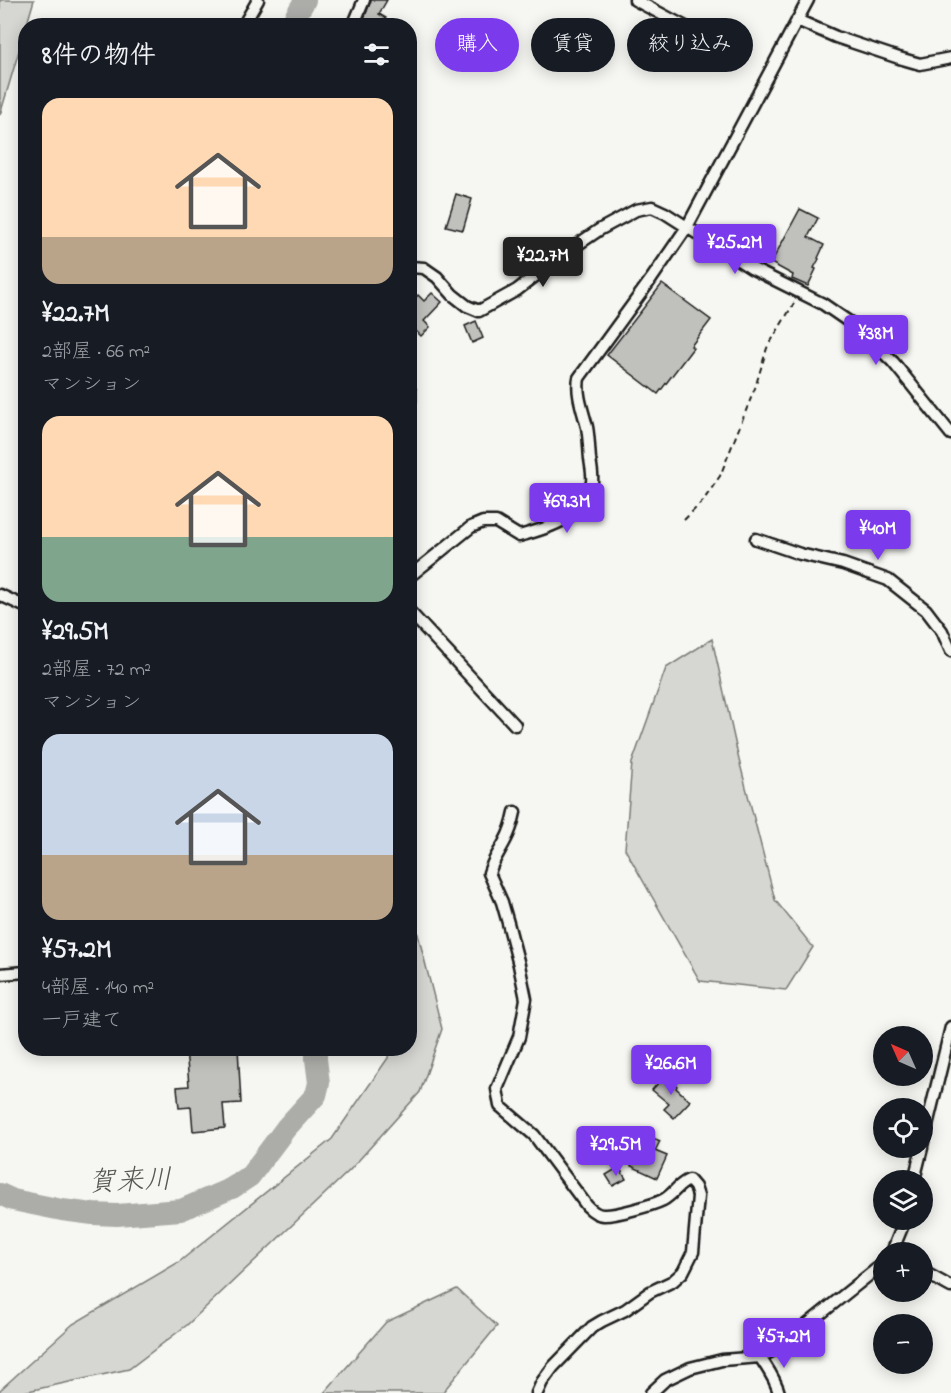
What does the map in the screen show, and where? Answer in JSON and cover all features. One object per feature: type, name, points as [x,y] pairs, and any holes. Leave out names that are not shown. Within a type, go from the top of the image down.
[{"type":"street","points":[[248,18],[258,0]]},
{"type":"street","points":[[357,18],[364,0]]},
{"type":"street","points":[[635,0],[669,18]]},
{"type":"street","points":[[417,570],[471,527],[483,522],[496,522],[519,536],[559,522],[580,509],[586,500],[592,481],[588,432],[577,387],[579,378],[687,227],[808,0]]},
{"type":"street","points":[[797,20],[836,37],[920,64],[951,58]]},
{"type":"street","points":[[417,268],[424,268],[437,277],[453,295],[467,306],[479,311],[517,290],[599,230],[636,210],[652,207],[751,268],[823,304],[858,328],[892,362],[951,434]]},
{"type":"street","points":[[756,539],[800,554],[843,564],[888,580],[926,610],[942,631],[951,651]]},
{"type":"street","points":[[0,595],[18,603]]},
{"type":"street","points":[[417,620],[515,725]]},
{"type":"street","points":[[515,812],[505,841],[493,860],[489,873],[502,902],[526,999],[519,1036],[498,1089],[500,1106],[534,1135],[586,1206],[595,1213],[603,1215],[628,1211],[662,1200],[674,1192],[681,1182],[689,1180],[698,1196],[693,1252],[683,1272],[673,1281],[650,1292],[625,1310],[592,1328],[554,1367],[542,1382],[537,1393]]},
{"type":"street","points":[[0,974],[18,973]]},
{"type":"street","points":[[933,1101],[951,1027]]},
{"type":"street","points":[[651,1393],[665,1380],[690,1368],[722,1360],[760,1357],[778,1348],[873,1272]]},
{"type":"street","points":[[933,1277],[951,1287]]},
{"type":"street","points":[[760,1357],[778,1387],[779,1393]]},
{"type":"path","points":[[684,520],[703,501],[720,476],[755,388],[767,348],[800,293]]},
{"type":"shaded area","points":[[0,0],[34,0],[29,18],[18,18],[18,54],[0,115]]},
{"type":"shaded area","points":[[712,639],[739,760],[775,900],[813,947],[786,990],[700,981],[625,849],[632,763],[666,668]]},
{"type":"shaded area","points":[[417,931],[442,1029],[420,1092],[350,1170],[187,1325],[129,1369],[19,1393],[0,1393],[0,1390],[73,1324],[179,1262],[332,1139],[388,1056],[417,1056]]},
{"type":"shaded area","points":[[457,1289],[497,1326],[442,1393],[324,1393],[386,1322]]},
{"type":"building","points":[[371,0],[387,0],[379,14],[386,18],[364,18]]},
{"type":"building","points":[[456,194],[472,199],[463,230],[446,226]]},
{"type":"building","points":[[800,209],[818,218],[808,237],[824,245],[808,286],[792,279],[793,275],[771,263]]},
{"type":"building","points":[[662,284],[711,320],[658,394],[607,355]]},
{"type":"building","points":[[432,293],[442,302],[424,321],[430,327],[421,336],[417,332],[417,296],[424,301]]},
{"type":"building","points":[[476,321],[483,338],[472,343],[465,326]]},
{"type":"building","points":[[187,1056],[238,1056],[241,1103],[223,1104],[225,1128],[193,1131],[191,1107],[179,1108],[177,1087],[189,1086]]},
{"type":"building","points":[[665,1075],[690,1101],[674,1118],[664,1109],[669,1104],[652,1090]]},
{"type":"building","points":[[648,1136],[660,1141],[655,1151],[667,1156],[657,1178],[631,1166],[641,1144],[644,1146]]},
{"type":"building","points":[[619,1167],[626,1179],[613,1186],[606,1175]]},
{"type":"waterway","name":"賀来川","points":[[295,18],[305,0]]},
{"type":"waterway","name":"賀来川","points":[[0,1194],[13,1200],[62,1210],[117,1215],[181,1210],[232,1188],[250,1176],[286,1128],[316,1095],[319,1083],[316,1056]]}]
